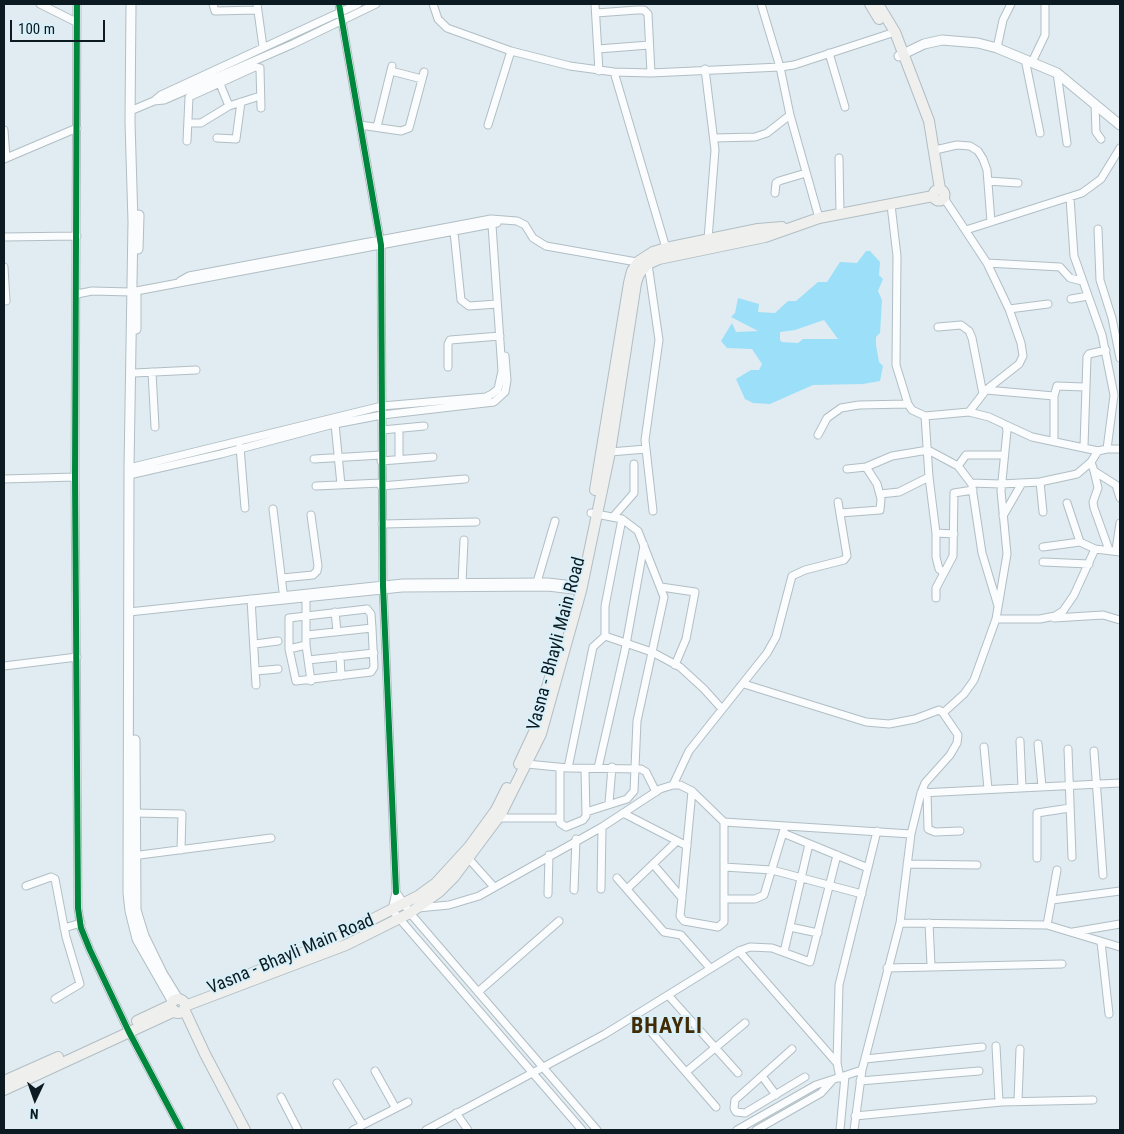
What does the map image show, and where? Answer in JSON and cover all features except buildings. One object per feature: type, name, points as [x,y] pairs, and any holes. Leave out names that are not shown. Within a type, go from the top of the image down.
[{"type":"main road","points":[[870,4],[892,33]]},
{"type":"main road","points":[[643,262],[765,237],[819,218],[939,195],[929,121],[902,55],[878,4]]},
{"type":"main road","points":[[643,262],[653,252],[666,248],[758,229],[794,226]]},
{"type":"main road","name":"Vasna - Bhayli Main Road","points":[[4,1090],[178,1006],[396,914],[413,910],[439,892],[469,859],[499,818],[541,734],[610,452],[636,283],[643,262]]},
{"type":"main road","name":"Vasna - Bhayli Main Road","points":[[594,514],[629,282],[632,270],[643,262]]},
{"type":"main road","name":"Vasna - Bhayli Main Road","points":[[396,914],[403,905],[418,896],[447,872],[469,847],[496,810],[534,732],[578,589]]},
{"type":"main road","points":[[178,1006],[239,1130]]},
{"type":"main road","points":[[178,1006],[245,1130]]},
{"type":"main road","name":"Vasna - Bhayli Main Road","points":[[4,1082],[128,1029]]},
{"type":"street","points":[[40,4],[76,22]]},
{"type":"street","points":[[77,4],[75,477],[77,885],[80,924],[90,950],[128,1029],[181,1130]]},
{"type":"street","points":[[131,4],[132,110],[139,229],[134,291],[131,471],[134,813],[128,893],[133,927],[145,954],[178,1006]]},
{"type":"street","points":[[132,110],[136,4]]},
{"type":"street","points":[[213,4],[215,11],[257,7],[263,47]]},
{"type":"street","points":[[339,4],[381,242],[383,588],[396,914],[582,1130]]},
{"type":"street","points":[[186,141],[189,97],[263,47],[358,4]]},
{"type":"street","points":[[217,77],[376,4]]},
{"type":"street","points":[[433,4],[438,19],[447,28],[539,60],[614,72],[650,73],[780,67],[892,33]]},
{"type":"street","points":[[595,4],[599,71]]},
{"type":"street","points":[[761,4],[780,67],[790,115],[819,218]]},
{"type":"street","points":[[997,48],[1003,20],[1012,4]]},
{"type":"street","points":[[1040,133],[1029,61],[1046,35],[1045,4]]},
{"type":"street","points":[[596,12],[644,10],[648,14],[650,73]]},
{"type":"street","points":[[902,55],[924,44],[942,40],[978,43],[997,48],[1058,73],[1120,126]]},
{"type":"street","points":[[598,49],[649,45]]},
{"type":"street","points":[[488,126],[510,51]]},
{"type":"street","points":[[829,53],[845,107]]},
{"type":"street","points":[[132,110],[154,101],[161,95],[217,77],[258,67],[261,108]]},
{"type":"street","points":[[360,125],[401,131],[409,128],[423,75],[392,68],[377,127]]},
{"type":"street","points":[[705,69],[714,138],[708,239]]},
{"type":"street","points":[[614,72],[666,248]]},
{"type":"street","points":[[1058,73],[1067,143]]},
{"type":"street","points":[[217,77],[229,106]]},
{"type":"street","points":[[188,123],[201,123],[229,106],[260,96]]},
{"type":"street","points":[[217,138],[236,139],[241,102]]},
{"type":"street","points":[[1095,104],[1096,132],[1101,139]]},
{"type":"street","points":[[714,138],[755,138],[766,133],[790,115]]},
{"type":"street","points":[[4,130],[5,158],[77,128]]},
{"type":"street","points":[[934,148],[957,145],[970,146],[984,158],[991,222]]},
{"type":"street","points":[[966,230],[1070,198],[1093,187],[1107,170],[1120,148]]},
{"type":"street","points":[[839,158],[840,214]]},
{"type":"street","points":[[775,193],[776,183],[779,181],[806,173]]},
{"type":"street","points":[[988,181],[1018,182]]},
{"type":"street","points":[[939,195],[966,230],[987,263],[1009,309],[1021,343],[1023,356],[1014,368],[985,392],[969,412]]},
{"type":"street","points":[[1070,198],[1071,237],[1082,281],[1106,350],[1117,397],[1107,449]]},
{"type":"street","points":[[891,205],[897,256],[896,365],[908,404],[912,410],[925,416],[969,412],[989,417],[1032,437],[1084,446],[1098,451],[1120,449]]},
{"type":"street","points":[[77,294],[92,291],[134,291],[180,281],[190,282],[491,219],[517,221],[525,225],[533,238],[546,246],[643,262],[659,340],[646,449],[654,511]]},
{"type":"street","points":[[381,242],[454,232],[492,225],[507,220]]},
{"type":"street","points":[[240,445],[382,406],[486,397],[498,389],[501,380],[500,336],[492,225]]},
{"type":"street","points":[[1098,229],[1100,280],[1112,318],[1120,358]]},
{"type":"street","points":[[454,232],[461,300],[469,306],[498,304]]},
{"type":"street","points":[[4,237],[77,236]]},
{"type":"street","points":[[987,263],[1060,267],[1070,278],[1082,281]]},
{"type":"street","points":[[4,267],[6,300]]},
{"type":"street","points":[[131,471],[382,414],[482,405],[500,398],[505,392],[507,368],[496,289]]},
{"type":"street","points":[[131,471],[134,291]]},
{"type":"street","points":[[1072,299],[1088,296]]},
{"type":"street","points":[[1009,309],[1048,304]]},
{"type":"street","points":[[938,327],[961,325],[968,332],[972,338],[985,392]]},
{"type":"street","points":[[448,367],[448,344],[450,340],[500,336]]},
{"type":"street","points":[[1084,446],[1084,387],[1087,357],[1089,354],[1106,350]]},
{"type":"street","points":[[134,373],[196,370]]},
{"type":"street","points":[[152,372],[155,427]]},
{"type":"street","points":[[1054,441],[1054,396],[1057,386],[1084,387]]},
{"type":"street","points":[[985,392],[1054,396]]},
{"type":"street","points":[[818,434],[827,418],[841,408],[859,405],[908,404]]},
{"type":"street","points":[[925,416],[929,477],[936,533],[936,557],[939,569],[944,573]]},
{"type":"street","points":[[335,424],[341,485]]},
{"type":"street","points":[[945,715],[974,680],[996,619],[1007,554],[1001,484],[1006,425]]},
{"type":"street","points":[[382,430],[424,426]]},
{"type":"street","points":[[399,428],[399,459]]},
{"type":"street","points":[[240,445],[245,508]]},
{"type":"street","points":[[610,452],[646,449]]},
{"type":"street","points":[[847,469],[866,467],[892,456],[928,450],[958,466],[972,487],[982,553],[998,608]]},
{"type":"street","points":[[936,598],[936,588],[953,556],[954,493],[972,487],[1040,482],[1077,474],[1091,462],[1098,451]]},
{"type":"street","points":[[958,466],[966,455],[1004,455]]},
{"type":"street","points":[[314,459],[433,457]]},
{"type":"street","points":[[1091,462],[1098,488],[1094,508],[1115,551]]},
{"type":"street","points":[[613,517],[634,493],[634,464]]},
{"type":"street","points":[[840,513],[880,510],[880,494],[877,484],[866,467]]},
{"type":"street","points":[[1094,471],[1116,485],[1120,498]]},
{"type":"street","points":[[4,479],[75,477]]},
{"type":"street","points":[[880,494],[899,492],[929,477]]},
{"type":"street","points":[[316,486],[465,479]]},
{"type":"street","points":[[1003,516],[1022,482]]},
{"type":"street","points":[[1040,482],[1043,512]]},
{"type":"street","points":[[673,785],[689,751],[744,684],[776,637],[792,576],[805,570],[844,560],[847,556],[838,502]]},
{"type":"street","points":[[1068,503],[1080,542]]},
{"type":"street","points":[[273,509],[283,598]]},
{"type":"street","points":[[586,812],[631,796],[634,791],[638,721],[652,652],[663,610],[664,597],[638,531],[622,519],[594,514]]},
{"type":"street","points":[[282,578],[313,575],[317,572],[318,566],[311,515]]},
{"type":"street","points":[[585,769],[586,812],[583,820],[566,827],[562,826],[560,818],[564,768],[593,647],[605,636],[605,606],[622,519]]},
{"type":"street","points":[[537,582],[555,520]]},
{"type":"street","points":[[382,524],[476,522]]},
{"type":"street","points":[[1115,551],[1120,523]]},
{"type":"street","points":[[936,533],[954,534]]},
{"type":"street","points":[[462,583],[464,540]]},
{"type":"street","points":[[1042,547],[1080,542],[1095,549],[1115,551]]},
{"type":"street","points":[[598,768],[626,642],[644,545]]},
{"type":"street","points":[[1050,618],[1063,611],[1074,595],[1095,549]]},
{"type":"street","points":[[1043,562],[1089,564]]},
{"type":"street","points":[[383,588],[403,583],[537,582],[578,589]]},
{"type":"street","points":[[132,614],[383,588],[548,587],[578,589]]},
{"type":"street","points":[[661,587],[695,592],[686,638],[675,665]]},
{"type":"street","points":[[306,596],[308,615],[306,646],[311,680]]},
{"type":"street","points":[[252,601],[256,685]]},
{"type":"street","points":[[367,609],[371,614],[374,667],[371,672],[296,681],[289,648],[288,619],[336,612],[367,609]]},
{"type":"street","points":[[336,612],[337,632]]},
{"type":"street","points":[[131,856],[132,614]]},
{"type":"street","points":[[996,619],[1103,615],[1120,620]]},
{"type":"street","points":[[307,635],[372,628]]},
{"type":"street","points":[[605,636],[652,652],[675,665],[704,689],[722,709]]},
{"type":"street","points":[[255,644],[278,641]]},
{"type":"street","points":[[289,648],[306,646]]},
{"type":"street","points":[[308,660],[374,652]]},
{"type":"street","points":[[340,656],[341,676]]},
{"type":"street","points":[[4,666],[77,657]]},
{"type":"street","points":[[256,671],[278,669]]},
{"type":"street","points":[[744,684],[866,722],[889,724],[915,719],[935,710],[945,715],[958,735],[957,743],[950,755],[924,783],[928,829],[935,832],[960,831]]},
{"type":"street","points":[[1020,741],[1022,788]]},
{"type":"street","points":[[1038,744],[1042,787]]},
{"type":"street","points":[[984,747],[988,789]]},
{"type":"street","points":[[1068,749],[1072,857]]},
{"type":"street","points":[[1094,751],[1103,875]]},
{"type":"street","points":[[527,764],[585,769],[635,768],[646,772],[656,792]]},
{"type":"street","points":[[609,804],[612,767]]},
{"type":"street","points":[[924,793],[1120,783]]},
{"type":"street","points":[[413,910],[450,905],[479,896],[576,839],[602,827],[656,792],[673,785],[680,785],[692,791],[724,822],[784,830],[877,831],[911,834]]},
{"type":"street","points":[[692,791],[681,919],[718,927],[724,922],[724,822]]},
{"type":"street","points":[[854,1130],[862,1070],[900,923],[911,834],[924,793]]},
{"type":"street","points":[[1037,858],[1036,813],[1070,808]]},
{"type":"street","points":[[134,813],[182,814],[181,850]]},
{"type":"street","points":[[623,813],[687,846]]},
{"type":"street","points":[[499,818],[560,818]]},
{"type":"street","points":[[601,889],[602,827]]},
{"type":"street","points":[[784,830],[809,844],[868,868]]},
{"type":"street","points":[[725,899],[760,897],[764,895],[784,830]]},
{"type":"street","points":[[840,1130],[842,1077],[837,1063],[839,985],[877,831]]},
{"type":"street","points":[[131,856],[271,838]]},
{"type":"street","points":[[574,890],[576,839]]},
{"type":"street","points":[[627,889],[677,841]]},
{"type":"street","points":[[784,952],[809,844]]},
{"type":"street","points":[[548,894],[549,855]]},
{"type":"street","points":[[426,1130],[531,1073],[544,1068],[739,951],[762,946],[810,962],[837,855]]},
{"type":"street","points":[[469,859],[494,887]]},
{"type":"street","points":[[653,864],[682,898]]},
{"type":"street","points":[[907,864],[977,865]]},
{"type":"street","points":[[724,867],[772,870],[862,894]]},
{"type":"street","points":[[1047,925],[1057,870]]},
{"type":"street","points":[[26,886],[51,877],[55,879],[64,928],[80,984],[75,989],[54,999]]},
{"type":"street","points":[[617,878],[664,932],[681,935],[710,968]]},
{"type":"street","points":[[1052,900],[1120,891]]},
{"type":"street","points":[[396,892],[403,905],[413,910],[478,992],[597,1130]]},
{"type":"street","points":[[478,992],[558,921]]},
{"type":"street","points":[[900,923],[1047,925],[1120,947]]},
{"type":"street","points":[[929,923],[931,965]]},
{"type":"street","points":[[64,928],[80,924]]},
{"type":"street","points":[[1070,932],[1120,924]]},
{"type":"street","points":[[790,927],[818,933]]},
{"type":"street","points":[[1101,942],[1109,1014]]},
{"type":"street","points":[[739,951],[837,1063]]},
{"type":"street","points":[[887,968],[931,965],[1062,964]]},
{"type":"street","points":[[668,995],[738,1073]]},
{"type":"street","points":[[686,1072],[745,1023]]},
{"type":"street","points":[[652,1033],[716,1107]]},
{"type":"street","points":[[996,1046],[998,1102]]},
{"type":"street","points":[[865,1058],[982,1047]]},
{"type":"street","points":[[792,1049],[733,1104],[736,1112],[745,1113],[805,1077]]},
{"type":"street","points":[[1018,1101],[1020,1049]]},
{"type":"street","points":[[737,1130],[816,1085],[831,1082],[862,1070]]},
{"type":"street","points":[[375,1071],[395,1107]]},
{"type":"street","points":[[860,1081],[979,1071]]},
{"type":"street","points":[[762,1076],[776,1095]]},
{"type":"street","points":[[756,1130],[821,1093],[831,1082]]},
{"type":"street","points":[[337,1083],[362,1124]]},
{"type":"street","points":[[282,1097],[298,1130]]},
{"type":"street","points":[[855,1116],[998,1102],[1093,1100]]},
{"type":"street","points":[[765,1101],[775,1120]]},
{"type":"street","points":[[353,1130],[408,1102]]},
{"type":"street","points":[[456,1113],[468,1130]]},
{"type":"water","points":[[866,251],[870,251],[880,262],[879,275],[883,279],[878,291],[882,300],[880,333],[876,337],[876,345],[879,362],[883,366],[880,381],[863,384],[813,385],[770,404],[753,403],[745,399],[736,379],[751,370],[759,370],[762,364],[752,349],[727,348],[721,341],[732,323],[736,332],[758,331],[731,317],[735,313],[738,298],[759,304],[758,312],[775,313],[788,301],[796,301],[818,282],[827,282],[840,262],[857,263]],"holes":[[[824,320],[838,339],[803,339],[798,343],[782,342],[780,340],[780,332],[795,330]]]},
{"type":"cycle path","points":[[77,4],[75,477],[78,908],[81,928],[90,950],[129,1032],[181,1130]]},
{"type":"cycle path","points":[[339,4],[381,245],[383,586],[396,892]]},
{"type":"district","name":"BHAYLI","points":[[667,1027]]}]
